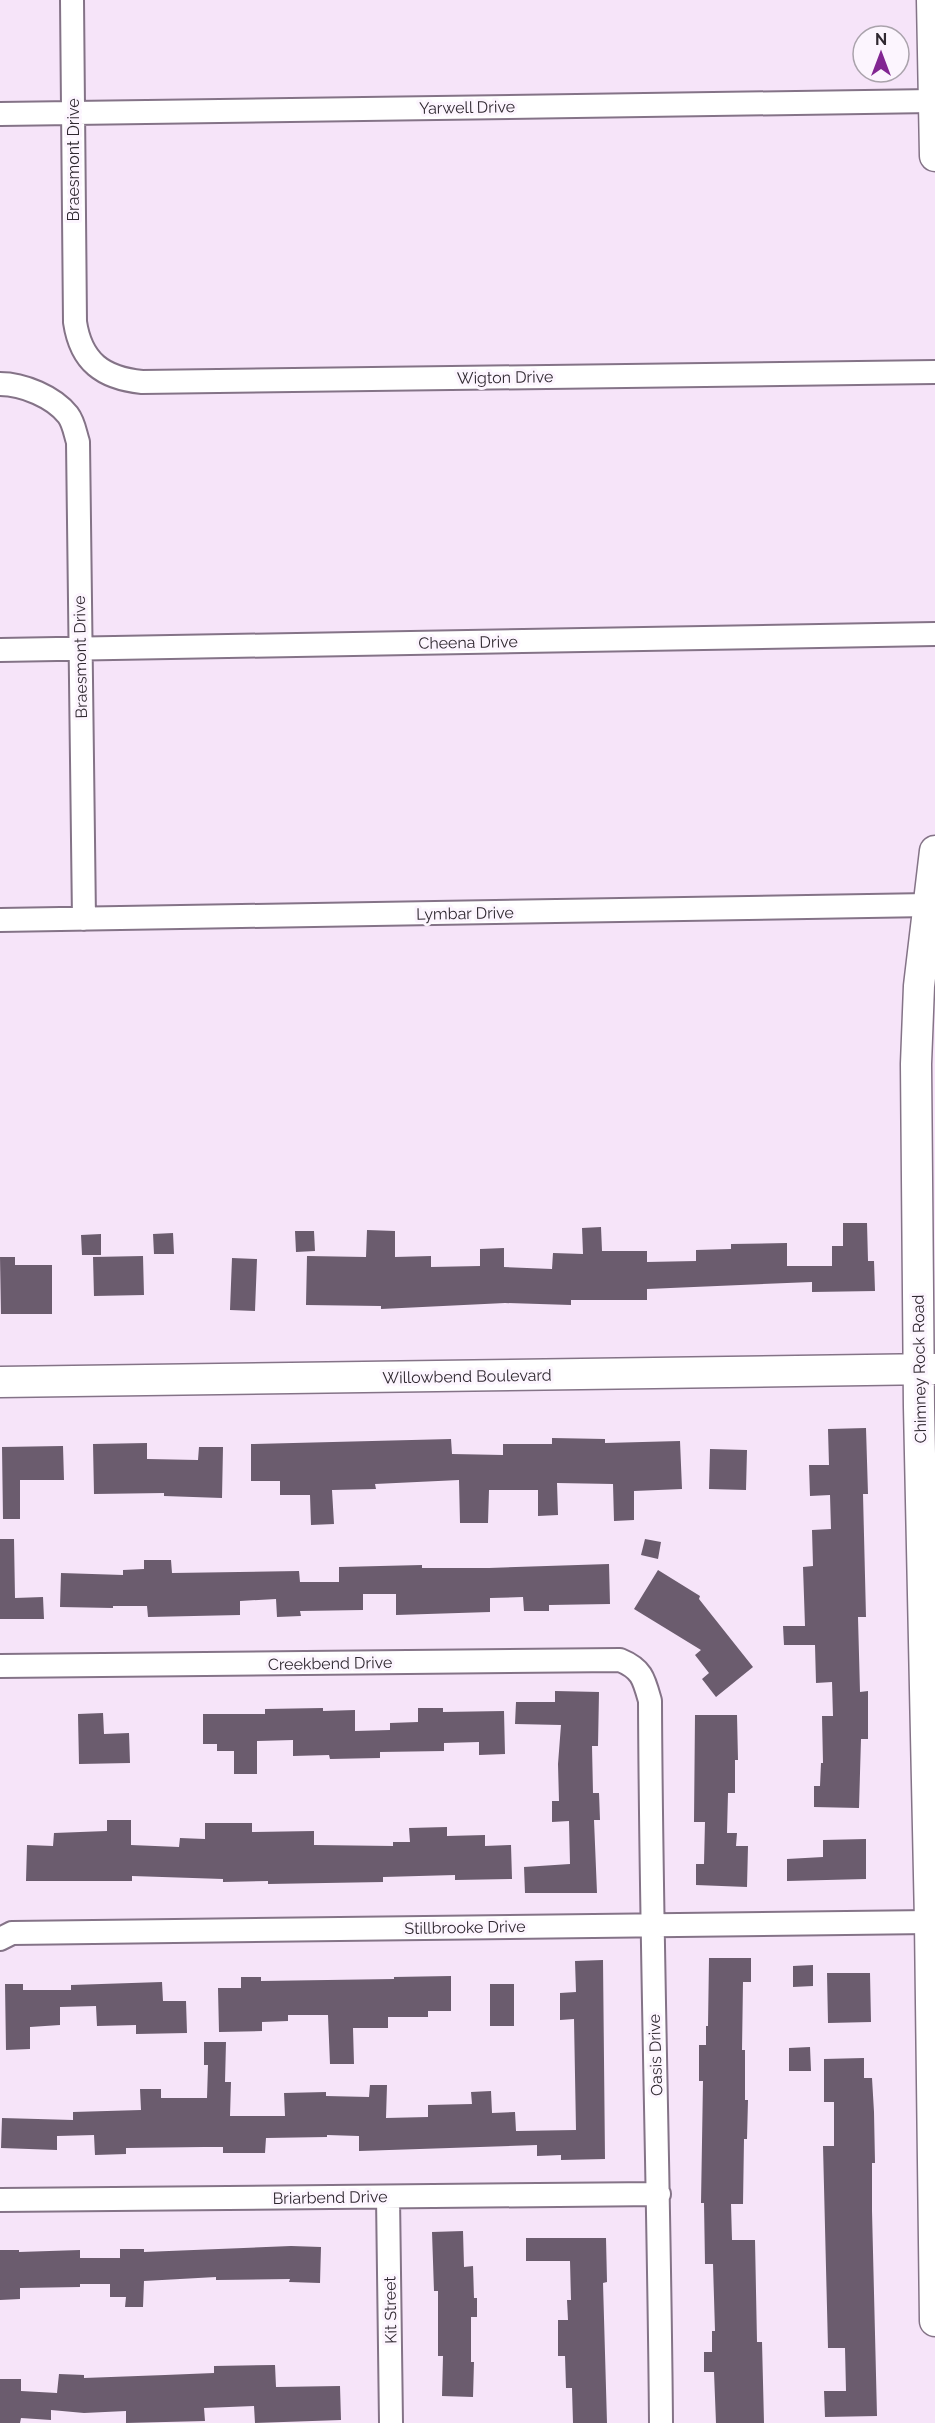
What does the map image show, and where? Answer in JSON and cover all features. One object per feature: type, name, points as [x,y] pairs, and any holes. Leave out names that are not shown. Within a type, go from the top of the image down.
[{"type":"main road","points":[[932,0],[935,156]]},
{"type":"main road","name":"Chimney Rock Road","points":[[935,851],[919,986],[916,1064],[927,1369],[935,2321]]},
{"type":"main road","name":"Willowbend Boulevard","points":[[0,1382],[927,1369]]},
{"type":"street","name":"Braesmont Drive","points":[[72,0],[74,310],[80,345],[84,353]]},
{"type":"street","name":"Yarwell Drive","points":[[0,114],[933,101]]},
{"type":"street","name":"Wigton Drive","points":[[84,353],[108,374],[128,381],[142,382],[935,372]]},
{"type":"street","name":"Braesmont Drive","points":[[0,384],[29,390],[54,403],[67,414],[78,442],[84,919]]},
{"type":"street","name":"Cheena Drive","points":[[0,650],[935,634]]},
{"type":"street","name":"Lymbar Drive","points":[[0,921],[930,905]]},
{"type":"street","name":"Creekbend Drive","points":[[0,1666],[620,1660],[633,1665],[646,1688]]},
{"type":"street","name":"Oasis Drive","points":[[646,1688],[650,1701],[651,1925],[659,2194],[662,2423]]},
{"type":"street","name":"Stillbrooke Drive","points":[[0,1939],[12,1933],[930,1922]]},
{"type":"street","name":"Briarbend Drive","points":[[0,2200],[659,2194]]},
{"type":"street","name":"Kit Street","points":[[388,2197],[391,2423]]},
{"type":"building","points":[[843,1223],[867,1223],[868,1261],[874,1261],[875,1291],[812,1292],[812,1282],[647,1289],[647,1300],[571,1300],[571,1305],[505,1303],[381,1309],[381,1306],[306,1305],[307,1256],[366,1257],[367,1230],[395,1231],[395,1257],[431,1256],[431,1267],[480,1266],[480,1249],[504,1248],[504,1267],[552,1269],[553,1253],[583,1254],[582,1228],[601,1227],[602,1251],[647,1251],[647,1262],[696,1261],[696,1250],[731,1249],[731,1244],[787,1243],[787,1266],[832,1266],[832,1246],[843,1246]]},
{"type":"building","points":[[295,1231],[314,1231],[315,1251],[296,1252]]},
{"type":"building","points":[[173,1233],[174,1254],[154,1254],[153,1234]]},
{"type":"building","points":[[101,1234],[101,1255],[82,1255],[81,1235]]},
{"type":"building","points":[[143,1256],[144,1295],[94,1296],[93,1257]]},
{"type":"building","points":[[0,1257],[15,1257],[15,1265],[52,1265],[52,1314],[1,1314]]},
{"type":"building","points":[[232,1258],[257,1259],[255,1311],[230,1310]]},
{"type":"building","points":[[866,1428],[868,1494],[863,1494],[866,1617],[858,1617],[860,1692],[868,1691],[868,1739],[861,1739],[859,1808],[814,1807],[814,1786],[820,1786],[821,1763],[823,1763],[822,1716],[833,1716],[832,1682],[816,1683],[815,1645],[784,1645],[783,1626],[805,1626],[803,1567],[813,1566],[812,1530],[831,1529],[830,1495],[810,1496],[809,1465],[829,1465],[828,1429]]},
{"type":"building","points":[[552,1438],[605,1439],[605,1443],[680,1441],[682,1489],[634,1491],[634,1520],[614,1521],[613,1484],[557,1483],[558,1515],[538,1516],[538,1490],[489,1490],[488,1523],[460,1523],[459,1480],[375,1484],[376,1489],[332,1490],[334,1524],[311,1525],[310,1495],[280,1495],[280,1481],[251,1481],[251,1444],[451,1439],[452,1454],[503,1455],[503,1444],[552,1444]]},
{"type":"building","points":[[147,1443],[147,1459],[198,1460],[199,1447],[223,1447],[222,1498],[164,1496],[164,1493],[94,1494],[93,1444]]},
{"type":"building","points":[[63,1446],[64,1480],[20,1480],[20,1519],[3,1519],[2,1447]]},
{"type":"building","points":[[710,1449],[747,1450],[746,1490],[709,1489]]},
{"type":"building","points":[[0,1539],[14,1539],[15,1598],[43,1597],[44,1619],[0,1619]]},
{"type":"building","points":[[645,1539],[661,1542],[658,1559],[641,1555]]},
{"type":"building","points":[[144,1560],[171,1560],[172,1573],[299,1571],[300,1582],[339,1582],[339,1567],[422,1565],[422,1568],[489,1568],[609,1564],[610,1604],[549,1605],[549,1611],[524,1611],[523,1597],[490,1598],[490,1612],[396,1615],[396,1594],[363,1594],[363,1610],[300,1611],[301,1616],[277,1617],[276,1599],[240,1601],[240,1615],[148,1617],[147,1606],[60,1607],[61,1573],[123,1575],[123,1570],[144,1569]]},
{"type":"building","points":[[658,1570],[700,1596],[699,1599],[753,1667],[716,1697],[702,1679],[709,1673],[695,1655],[701,1650],[634,1609]]},
{"type":"building","points":[[555,1691],[599,1692],[598,1746],[592,1746],[593,1793],[599,1793],[600,1820],[594,1820],[597,1893],[525,1893],[524,1867],[570,1864],[569,1821],[552,1822],[552,1801],[559,1801],[558,1764],[561,1725],[515,1724],[516,1702],[555,1702]]},
{"type":"building","points":[[323,1708],[323,1711],[355,1710],[355,1731],[390,1730],[390,1723],[418,1722],[418,1708],[443,1708],[443,1712],[504,1711],[505,1754],[479,1755],[479,1742],[444,1743],[444,1751],[380,1752],[380,1758],[330,1759],[329,1755],[293,1756],[293,1740],[257,1741],[257,1774],[234,1774],[234,1751],[217,1751],[217,1744],[203,1744],[203,1714],[265,1714],[265,1709]]},
{"type":"building","points":[[103,1713],[104,1734],[129,1733],[130,1763],[79,1764],[78,1714]]},
{"type":"building","points":[[695,1715],[737,1715],[738,1760],[735,1760],[735,1793],[728,1793],[727,1833],[737,1833],[736,1846],[748,1846],[747,1887],[696,1885],[696,1864],[704,1864],[705,1822],[694,1822]]},
{"type":"building","points":[[107,1820],[131,1820],[131,1845],[179,1847],[180,1838],[205,1839],[205,1823],[252,1823],[252,1832],[314,1831],[314,1845],[393,1846],[393,1842],[410,1842],[409,1828],[447,1827],[447,1836],[485,1835],[485,1846],[511,1845],[512,1879],[455,1880],[455,1875],[383,1877],[383,1882],[268,1884],[268,1881],[223,1882],[223,1879],[132,1876],[132,1881],[26,1881],[27,1845],[53,1846],[54,1833],[107,1831]]},
{"type":"building","points":[[866,1839],[866,1879],[787,1881],[787,1859],[823,1857],[823,1840]]},
{"type":"building","points":[[709,1958],[751,1958],[751,1982],[743,1982],[742,2050],[745,2050],[745,2100],[748,2100],[747,2139],[744,2139],[743,2204],[731,2204],[732,2240],[755,2240],[757,2342],[762,2342],[764,2423],[716,2423],[714,2372],[704,2372],[704,2352],[712,2352],[712,2331],[715,2331],[713,2264],[705,2264],[704,2203],[701,2203],[703,2081],[699,2081],[699,2045],[706,2045],[706,2026],[708,2026]]},
{"type":"building","points":[[603,1960],[605,2159],[561,2160],[561,2155],[537,2156],[537,2145],[359,2151],[359,2136],[327,2135],[327,2137],[266,2138],[265,2153],[223,2153],[223,2147],[204,2147],[126,2148],[126,2154],[95,2155],[94,2135],[57,2136],[57,2150],[1,2148],[2,2118],[73,2120],[73,2112],[141,2110],[140,2089],[161,2089],[161,2098],[207,2098],[208,2065],[204,2065],[204,2042],[226,2042],[225,2082],[231,2082],[230,2116],[285,2116],[284,2093],[326,2092],[326,2096],[369,2097],[370,2085],[387,2085],[386,2118],[428,2117],[428,2105],[472,2104],[471,2092],[491,2091],[492,2113],[515,2112],[516,2131],[576,2130],[574,2019],[560,2020],[560,1993],[576,1992],[575,1961]]},
{"type":"building","points":[[813,1965],[813,1986],[793,1987],[793,1966]]},
{"type":"building","points":[[827,1973],[870,1973],[871,2022],[828,2023]]},
{"type":"building","points":[[451,1976],[451,2011],[428,2011],[428,2017],[388,2017],[388,2028],[353,2028],[354,2064],[330,2064],[328,2015],[288,2015],[288,2021],[262,2022],[262,2031],[219,2032],[218,1988],[241,1988],[241,1977],[261,1977],[261,1981]]},
{"type":"building","points":[[162,1982],[163,2001],[186,2001],[187,2033],[136,2034],[136,2025],[97,2026],[96,2006],[60,2007],[60,2025],[30,2027],[30,2049],[6,2050],[5,1984],[23,1984],[23,1990],[71,1990],[71,1985]]},
{"type":"building","points":[[490,1984],[514,1984],[514,2026],[490,2026]]},
{"type":"building","points":[[810,2047],[811,2071],[789,2071],[789,2048]]},
{"type":"building","points":[[864,2058],[864,2078],[872,2078],[874,2112],[875,2163],[872,2163],[872,2211],[877,2416],[825,2417],[824,2391],[846,2391],[845,2348],[828,2348],[823,2146],[834,2146],[834,2102],[824,2102],[824,2059]]},
{"type":"building","points":[[463,2231],[464,2267],[473,2266],[474,2298],[477,2298],[477,2317],[471,2317],[471,2362],[474,2362],[473,2397],[442,2396],[443,2356],[438,2356],[438,2291],[434,2291],[432,2232]]},
{"type":"building","points":[[526,2238],[606,2238],[607,2282],[603,2283],[607,2423],[573,2423],[572,2388],[566,2388],[565,2356],[558,2356],[558,2320],[568,2320],[567,2300],[571,2300],[570,2261],[526,2261]]},
{"type":"building","points":[[291,2246],[321,2247],[320,2283],[289,2282],[290,2279],[216,2280],[216,2277],[144,2281],[143,2307],[125,2307],[126,2297],[110,2297],[110,2284],[20,2288],[20,2299],[0,2300],[0,2250],[19,2250],[19,2252],[80,2250],[80,2258],[120,2258],[120,2249],[144,2249],[144,2252]]},
{"type":"building","points":[[275,2365],[276,2387],[340,2386],[341,2420],[255,2423],[254,2406],[204,2408],[205,2421],[126,2423],[126,2411],[84,2413],[51,2410],[51,2420],[21,2418],[20,2423],[0,2423],[0,2379],[21,2379],[21,2391],[57,2393],[59,2374],[84,2375],[84,2378],[214,2373],[214,2366]]}]
